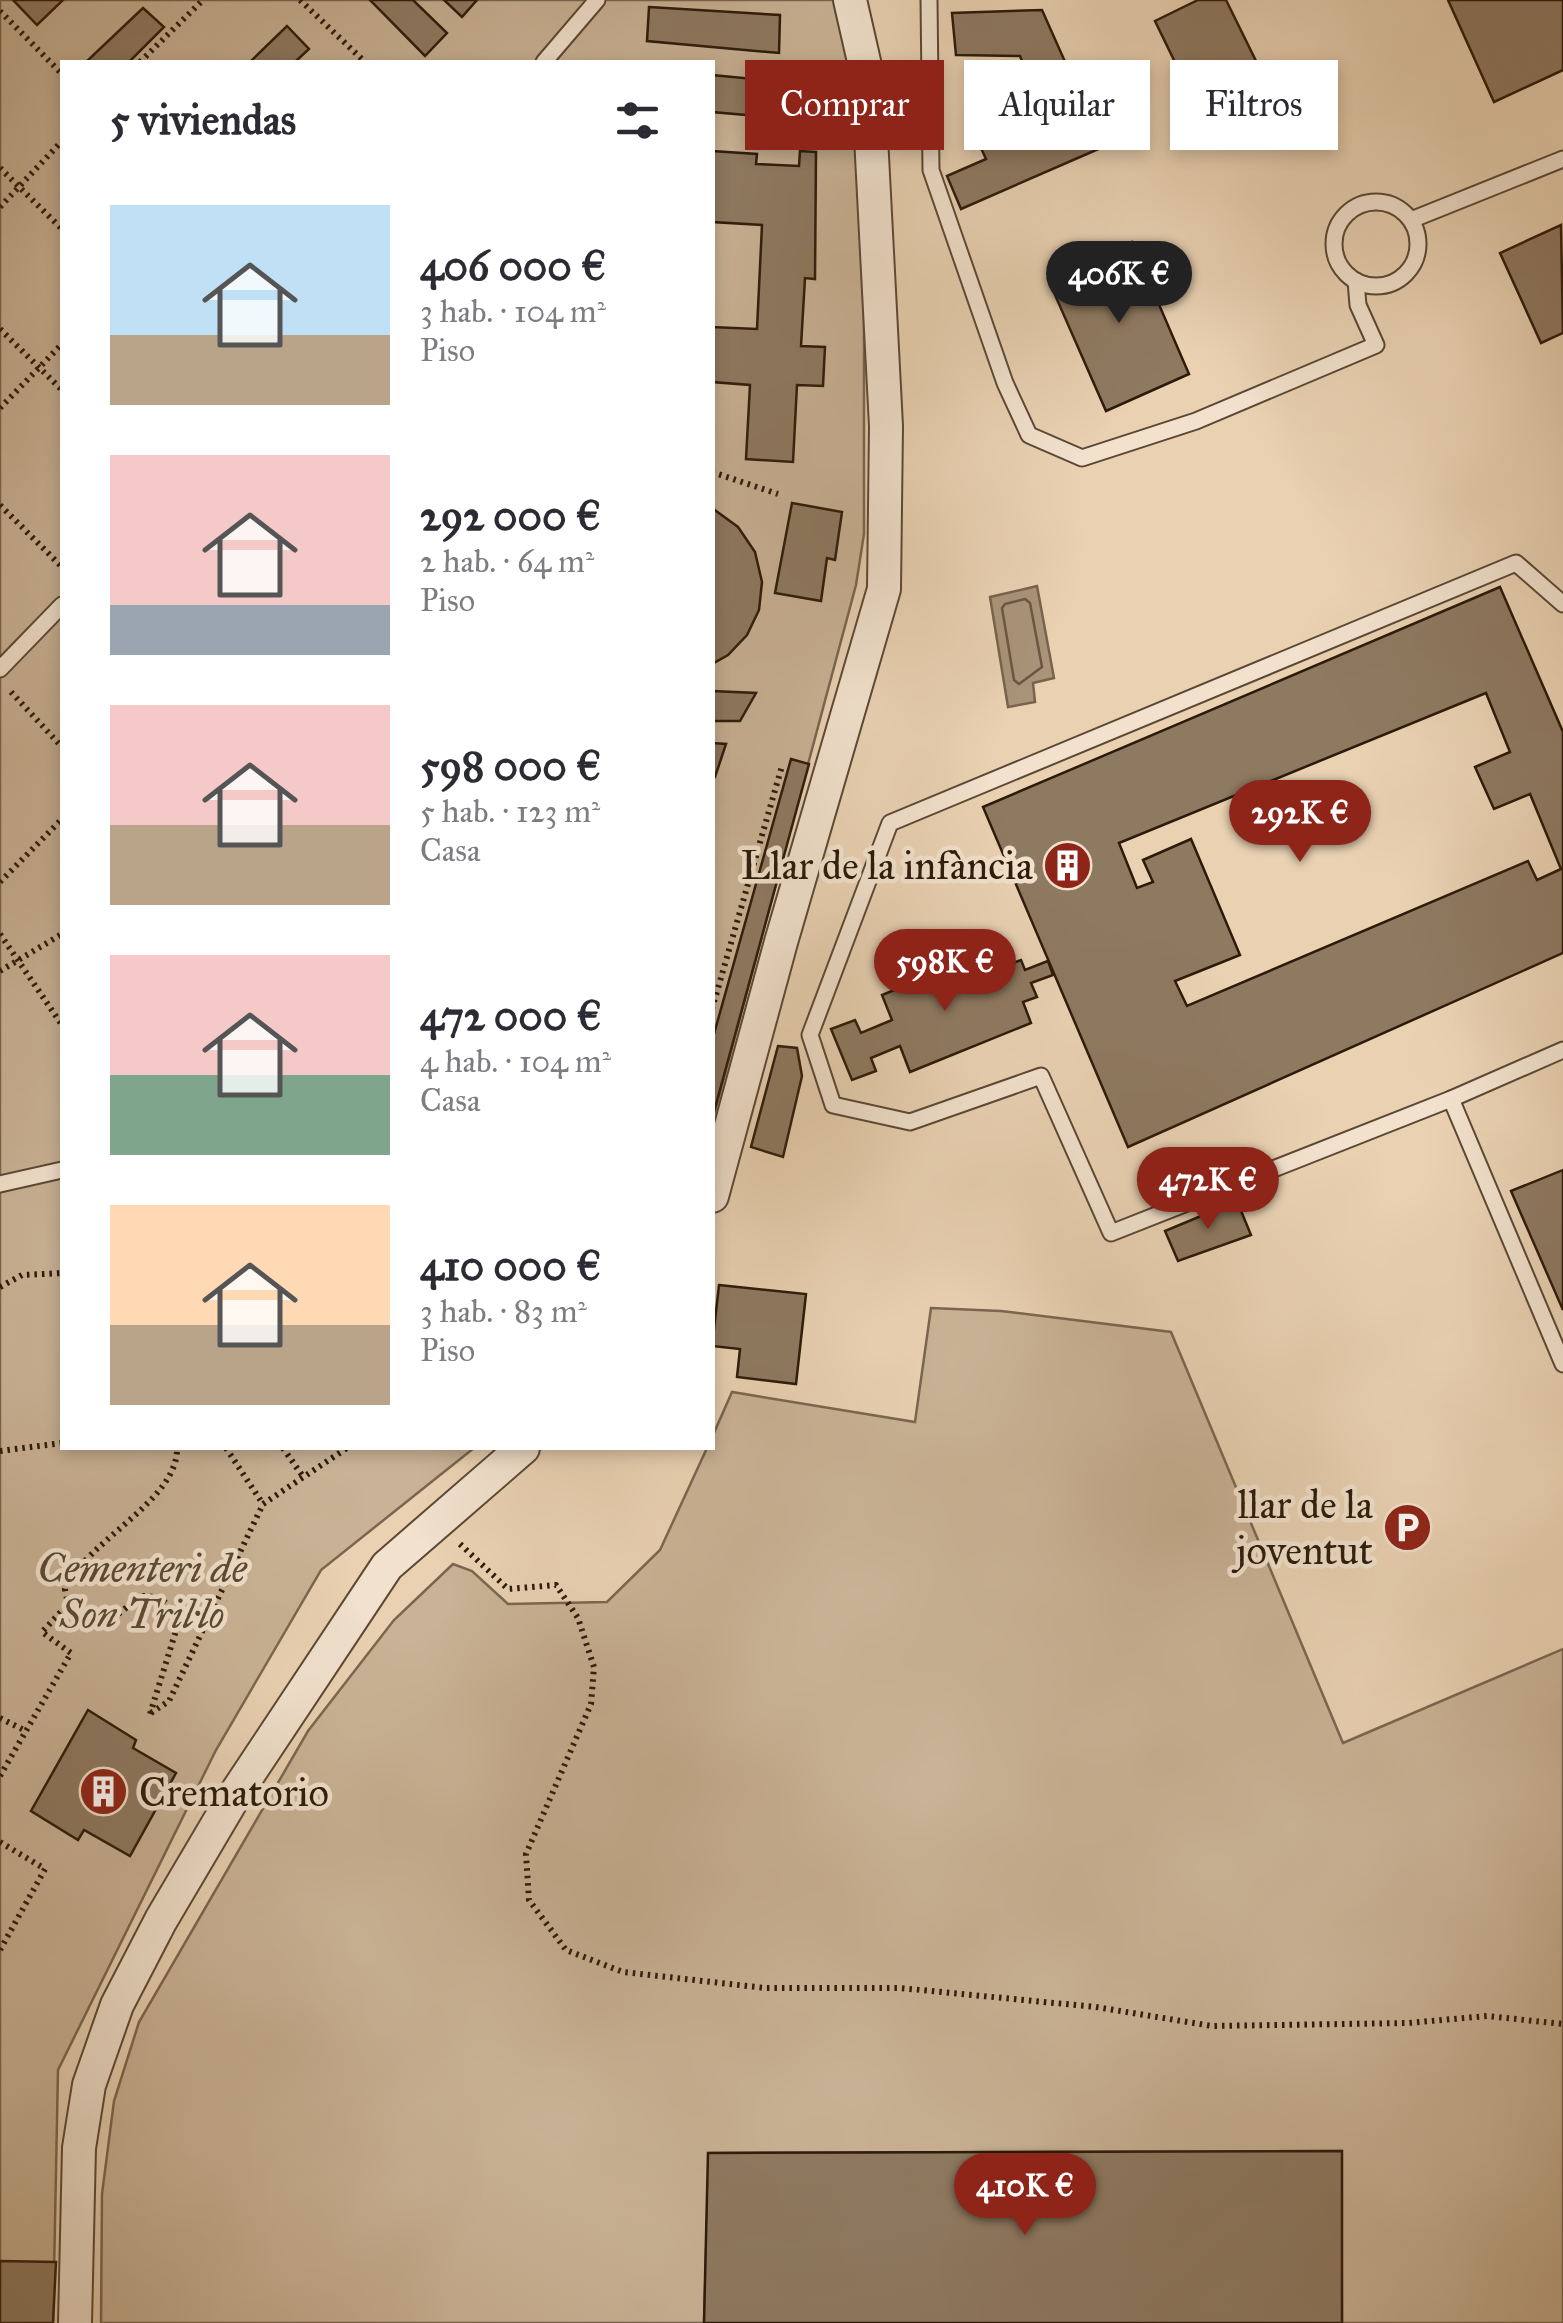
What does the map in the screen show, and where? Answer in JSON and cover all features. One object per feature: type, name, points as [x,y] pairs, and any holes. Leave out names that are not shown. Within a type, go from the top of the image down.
[{"type":"street","points":[[715,1185],[780,942],[884,590],[886,426],[868,79],[850,0]]},
{"type":"street","points":[[75,2323],[79,2148],[90,2085],[118,2005],[160,1920],[306,1682],[388,1566],[436,1520],[521,1450]]},
{"type":"lane","points":[[546,60],[598,0]]},
{"type":"lane","points":[[930,0],[931,170],[1005,382],[1030,435],[1082,458],[1196,421],[1376,345],[1358,305],[1356,281]]},
{"type":"lane","points":[[1411,220],[1563,160]]},
{"type":"lane","points":[[1376,201],[1402,210],[1411,220],[1418,247],[1407,272],[1383,286],[1356,281],[1337,261],[1333,248],[1340,221],[1362,204],[1376,201]]},
{"type":"lane","points":[[1563,604],[1516,563],[890,823],[810,1035],[832,1105],[910,1122],[1041,1076],[1111,1233],[1450,1100],[1563,1050]]},
{"type":"lane","points":[[0,669],[60,607]]},
{"type":"lane","points":[[1450,1100],[1563,1364]]},
{"type":"lane","points":[[0,1184],[60,1170]]},
{"type":"path","points":[[142,60],[203,0]]},
{"type":"path","points":[[300,0],[363,60]]},
{"type":"path","points":[[2,17],[60,72]]},
{"type":"path","points":[[0,207],[60,143]]},
{"type":"path","points":[[0,168],[60,227]]},
{"type":"path","points":[[0,328],[60,388]]},
{"type":"path","points":[[0,408],[60,346]]},
{"type":"path","points":[[715,473],[778,494]]},
{"type":"path","points":[[0,505],[60,565]]},
{"type":"path","points":[[0,680],[60,745]]},
{"type":"path","points":[[715,1000],[782,766]]},
{"type":"path","points":[[0,882],[60,821]]},
{"type":"path","points":[[0,934],[60,1022]]},
{"type":"path","points":[[0,971],[60,935]]},
{"type":"path","points":[[0,1287],[22,1274],[60,1273]]},
{"type":"path","points":[[0,1451],[60,1443]]},
{"type":"path","points":[[177,1450],[175,1467],[151,1498],[70,1579],[66,1589],[80,1619],[88,1622],[106,1622],[141,1596],[160,1599],[175,1612],[179,1621],[150,1714],[170,1701],[263,1504],[344,1450]]},
{"type":"path","points":[[227,1450],[263,1504]]},
{"type":"path","points":[[284,1450],[304,1478]]},
{"type":"path","points":[[436,1520],[508,1588],[556,1586],[578,1618],[594,1667],[590,1704],[526,1854],[529,1900],[566,1950],[624,1972],[765,1988],[900,1988],[1096,2007],[1212,2026],[1408,2023],[1487,2016],[1563,2024]]},
{"type":"path","points":[[0,1776],[71,1653],[42,1632],[69,1602]]},
{"type":"path","points":[[0,1718],[26,1731]]},
{"type":"path","points":[[0,1842],[45,1869],[3,1937],[0,1950]]},
{"type":"green space","name":"Cementeri de Son Tril·lo","points":[[0,0],[837,0],[848,60],[745,60],[745,150],[857,150],[864,247],[864,534],[856,585],[715,1112],[715,60],[60,60],[60,1450],[471,1450],[321,1570],[216,1750],[58,2070],[53,2323],[0,2323]]},
{"type":"green space","points":[[931,1308],[1001,1311],[1171,1332],[1343,1743],[1563,1649],[1563,2323],[1342,2323],[1341,2151],[709,2153],[704,2323],[101,2323],[102,2194],[114,2101],[139,2022],[308,1731],[394,1620],[453,1564],[472,1571],[508,1604],[607,1602],[660,1550],[706,1450],[715,1450],[715,1430],[732,1392],[915,1422]]},
{"type":"water","points":[[1037,586],[1054,678],[1033,683],[1035,702],[1008,707],[990,597]]},
{"type":"building","points":[[13,0],[63,0],[37,25]]},
{"type":"building","points":[[370,0],[413,0],[447,33],[425,56]]},
{"type":"building","points":[[444,0],[477,0],[462,17]]},
{"type":"building","points":[[1198,0],[1226,0],[1256,60],[1174,60],[1155,21]]},
{"type":"building","points":[[1448,0],[1563,0],[1563,70],[1494,102]]},
{"type":"building","points":[[649,7],[780,15],[779,53],[647,41]]},
{"type":"building","points":[[143,8],[164,27],[131,60],[88,60]]},
{"type":"building","points":[[1042,10],[1064,60],[956,55],[952,13]]},
{"type":"building","points":[[287,26],[309,49],[297,60],[252,60]]},
{"type":"building","points":[[715,75],[745,78],[745,115],[715,112]]},
{"type":"building","points":[[982,150],[1096,150],[961,209],[947,176],[986,159]]},
{"type":"building","points":[[715,151],[757,154],[756,164],[799,166],[800,151],[816,152],[815,279],[805,278],[801,346],[825,347],[823,386],[797,385],[793,462],[746,459],[750,385],[715,382],[715,327],[757,329],[762,225],[715,222]]},
{"type":"building","points":[[1561,225],[1563,333],[1541,343],[1500,253]]},
{"type":"building","points":[[1132,242],[1189,374],[1106,411],[1048,279]]},
{"type":"building","points":[[792,503],[842,512],[835,560],[827,558],[821,601],[775,593]]},
{"type":"building","points":[[715,510],[738,527],[755,552],[762,582],[759,610],[747,635],[715,662]]},
{"type":"building","name":"Llar de la infància","points":[[1500,587],[1563,732],[1563,953],[1128,1147],[983,807]],"holes":[[[1486,693],[1510,752],[1475,767],[1494,809],[1530,794],[1561,869],[1537,880],[1528,861],[1187,1006],[1175,981],[1240,955],[1191,839],[1143,860],[1153,882],[1137,888],[1119,843]]]},
{"type":"building","points":[[715,691],[756,693],[740,721],[715,721]]},
{"type":"building","points":[[715,743],[726,744],[715,777]]},
{"type":"building","points":[[791,759],[809,764],[715,1108],[715,1030]]},
{"type":"building","points":[[993,950],[1000,968],[1021,960],[1025,970],[1048,961],[1053,975],[1031,983],[1037,997],[1023,1002],[1031,1023],[910,1072],[900,1046],[871,1058],[876,1071],[852,1080],[831,1029],[855,1020],[861,1033],[892,1020],[882,995]]},
{"type":"building","points":[[778,1046],[797,1048],[802,1076],[783,1157],[751,1147]]},
{"type":"building","points":[[1563,1170],[1563,1310],[1511,1191]]},
{"type":"building","points":[[1237,1201],[1251,1235],[1178,1261],[1165,1231]]},
{"type":"building","points":[[719,1285],[806,1294],[796,1384],[737,1377],[740,1349],[715,1346]]},
{"type":"building","name":"Crematorio","points":[[88,1710],[136,1740],[133,1748],[176,1773],[130,1856],[84,1830],[78,1840],[31,1811]]},
{"type":"building","points":[[1342,2151],[1342,2323],[704,2323],[708,2153]]},
{"type":"building","points":[[0,2261],[56,2262],[53,2323],[0,2323]]},
{"type":"place","name":"Llar de la infància","points":[[1068,865]]},
{"type":"place","name":"llar de la joventut","points":[[1408,1527]]},
{"type":"place","name":"Crematorio","points":[[104,1792]]}]
